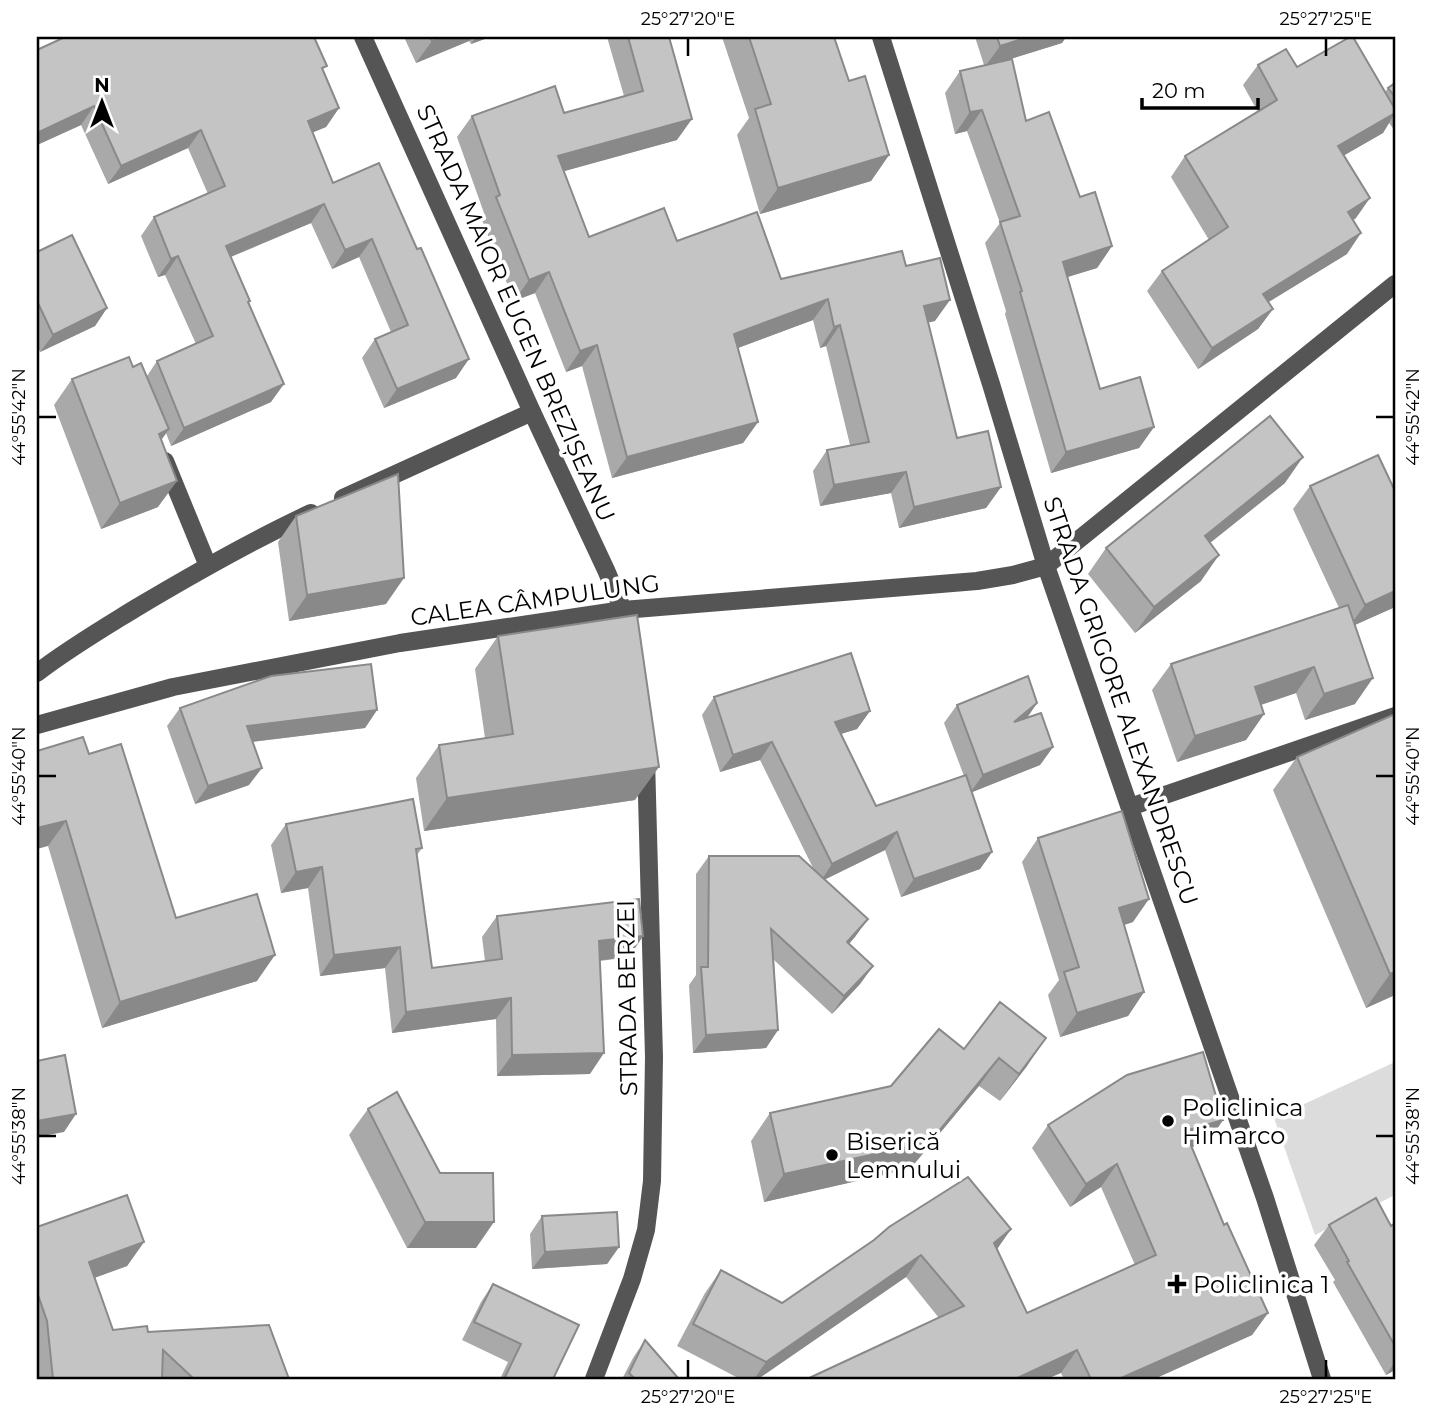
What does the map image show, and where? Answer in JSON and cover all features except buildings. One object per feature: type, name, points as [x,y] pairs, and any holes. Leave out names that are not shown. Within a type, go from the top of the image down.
[{"type":"street","name":"STRADA MAIOR EUGEN BREZIȘEANU","points":[[363,37],[623,610]]},
{"type":"street","name":"STRADA GRIGORE ALEXANDRESCU","points":[[881,37],[1046,566],[1265,1198],[1322,1379]]},
{"type":"street","points":[[1046,566],[1395,284]]},
{"type":"street","points":[[37,673],[68,650],[208,566],[273,531],[532,412]]},
{"type":"street","points":[[158,443],[208,566]]},
{"type":"street","name":"CALEA CÂMPULUNG","points":[[37,725],[160,690],[400,643],[623,610],[976,580],[1013,575],[1046,566]]},
{"type":"street","points":[[623,610],[630,636]]},
{"type":"street","points":[[1130,807],[1395,716]]},
{"type":"street","name":"STRADA BERZEI","points":[[594,1379],[632,1279],[646,1230],[652,1181],[654,1057],[646,746]]},
{"type":"shaded area","points":[[1395,1062],[1395,1195],[1315,1235],[1274,1118]]},
{"type":"place","name":"Policlinica Himarco","points":[[1168,1121]]},
{"type":"place","name":"Biserică Lemnului","points":[[832,1155]]},
{"type":"place","name":"Policlinica 1","points":[[1177,1284]]}]
